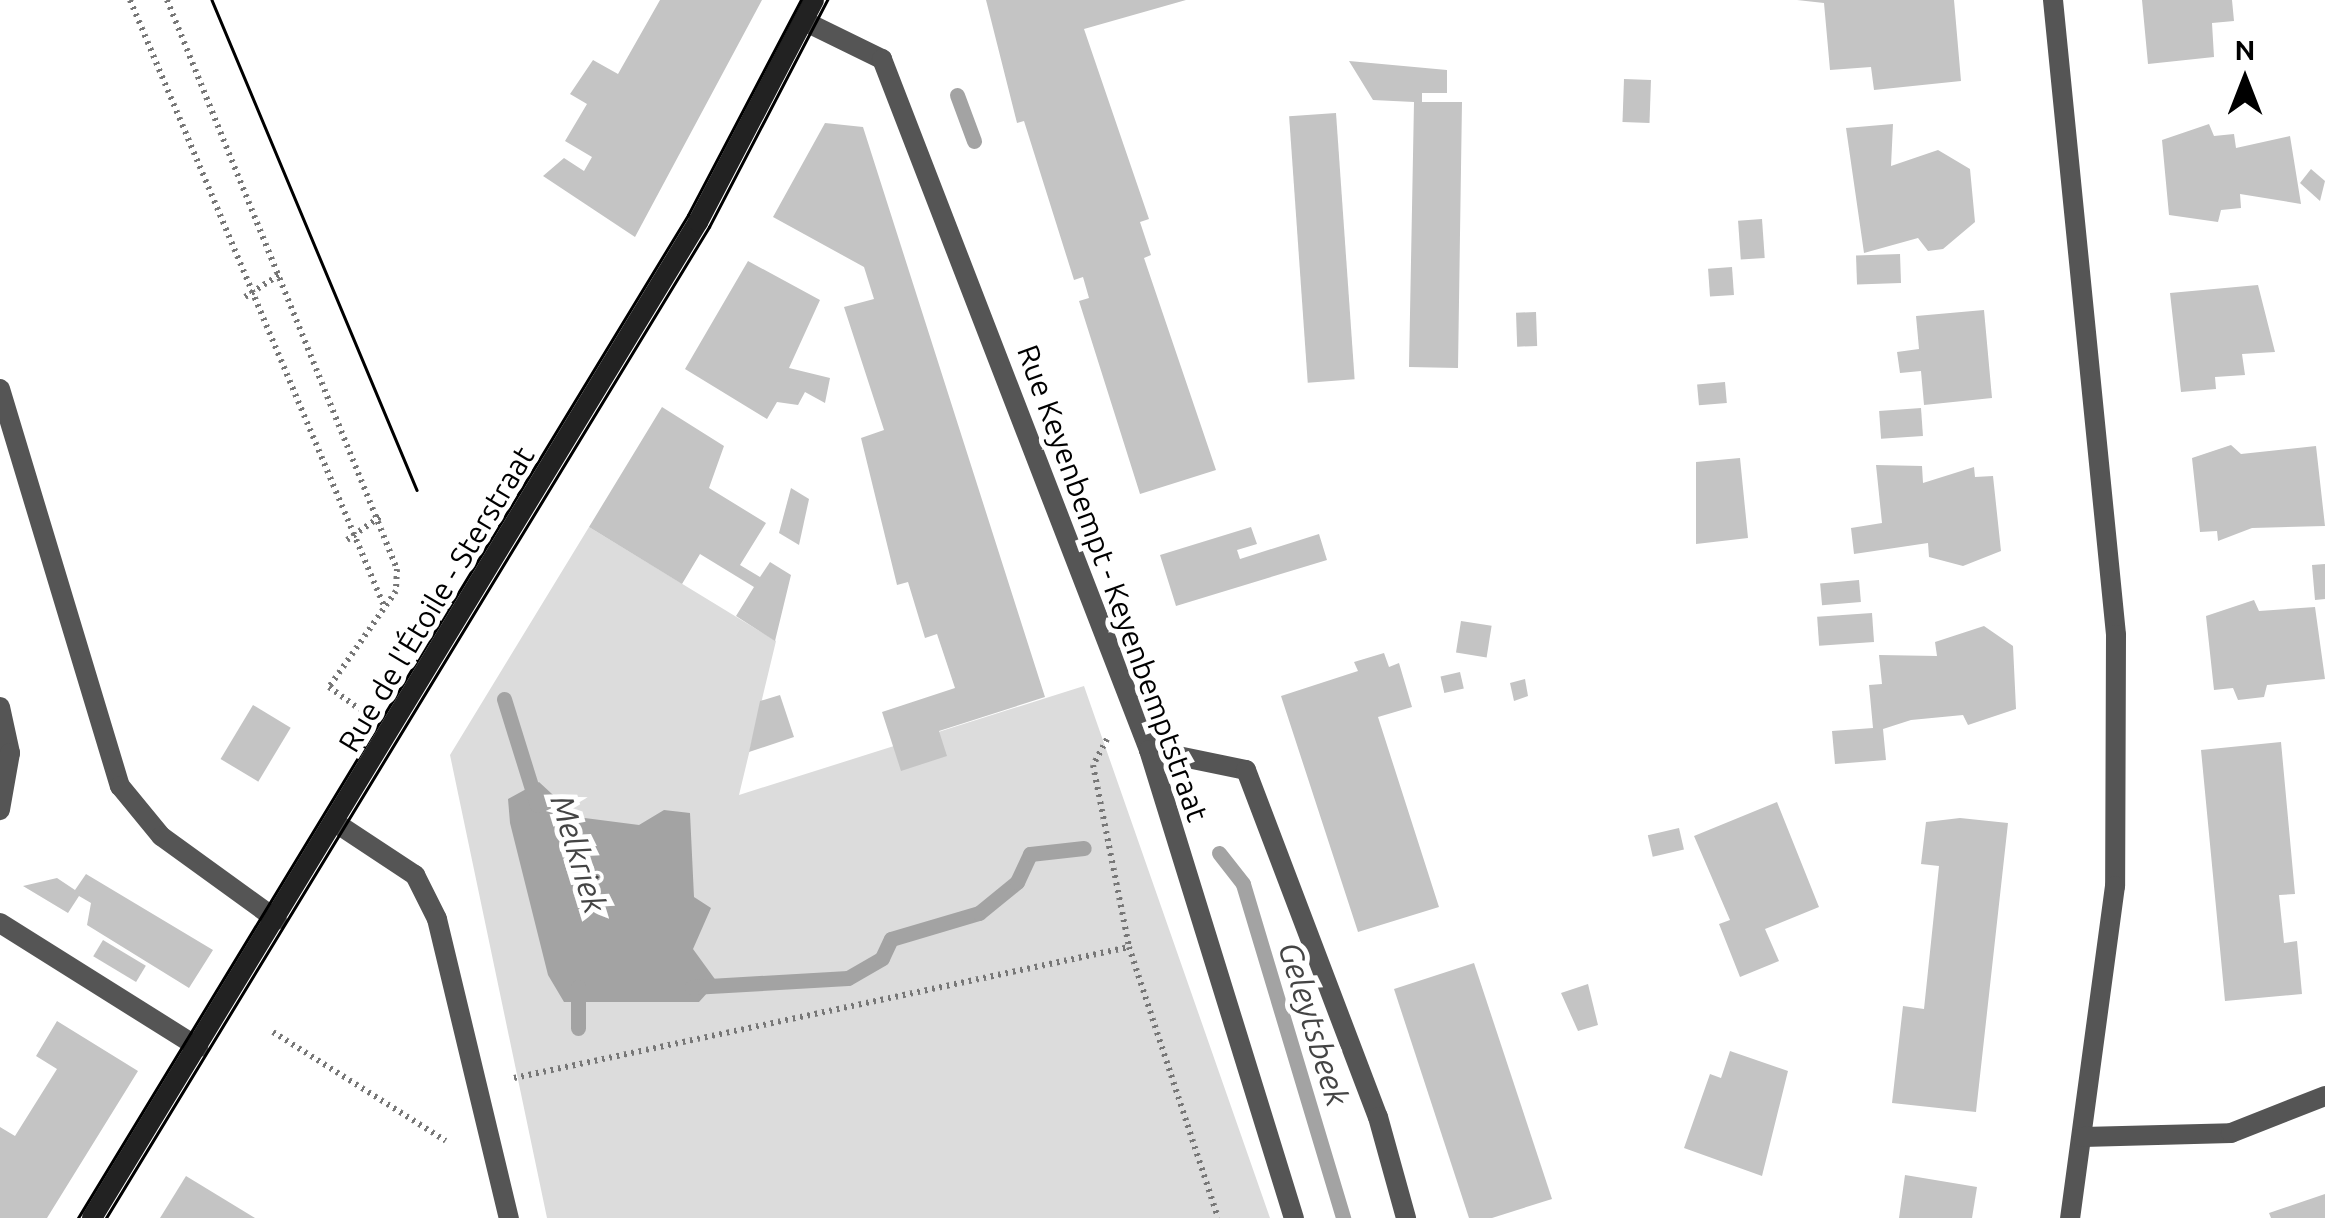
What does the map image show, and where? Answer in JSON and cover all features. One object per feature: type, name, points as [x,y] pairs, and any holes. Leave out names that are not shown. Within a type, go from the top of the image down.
[{"type":"street","name":"Rue de l'Étoile - Sterstraat","points":[[92,1218],[277,920],[698,222],[814,0]]},
{"type":"street","points":[[2053,0],[2116,635],[2115,886],[2070,1218]]},
{"type":"street","name":"Rue Keyenbempt - Keyenbemptstraat","points":[[804,20],[882,59],[1149,750],[1294,1218]]},
{"type":"street","points":[[0,389],[120,786],[161,836],[277,920]]},
{"type":"street","points":[[0,707],[10,753],[0,810]]},
{"type":"street","points":[[1149,750],[1246,770],[1378,1118],[1406,1218]]},
{"type":"street","points":[[336,823],[415,875],[437,919],[509,1218]]},
{"type":"street","points":[[0,923],[198,1047]]},
{"type":"street","points":[[2082,1137],[2231,1132],[2325,1096]]},
{"type":"path","points":[[130,0],[350,538],[384,608]]},
{"type":"path","points":[[167,0],[381,516],[398,570],[384,608],[329,687],[369,716]]},
{"type":"path","points":[[249,295],[282,273]]},
{"type":"path","points":[[350,538],[381,516]]},
{"type":"path","points":[[1149,750],[1108,738],[1093,765],[1129,946],[1218,1218]]},
{"type":"path","points":[[478,1086],[1129,946]]},
{"type":"path","points":[[274,1032],[446,1142]]},
{"type":"shaded area","points":[[589,527],[776,641],[739,795],[1084,686],[1270,1218],[547,1218],[450,755]]},
{"type":"water","points":[[539,782],[577,817],[639,825],[664,810],[690,813],[694,897],[711,908],[693,949],[717,982],[699,1002],[564,1002],[548,975],[510,823],[508,799]]},
{"type":"building","points":[[660,0],[762,0],[635,237],[543,176],[564,158],[584,171],[592,157],[565,141],[587,104],[570,94],[593,60],[618,74]]},
{"type":"building","points":[[986,0],[1186,0],[1084,29],[1149,219],[1140,222],[1151,255],[1144,258],[1216,470],[1140,494],[1079,301],[1089,298],[1083,277],[1074,280],[1024,121],[1017,123]]},
{"type":"building","points":[[1797,0],[1954,0],[1961,81],[1874,90],[1871,67],[1830,70],[1824,3]]},
{"type":"building","points":[[2142,0],[2232,0],[2234,21],[2212,23],[2214,57],[2148,64]]},
{"type":"building","points":[[1349,61],[1447,70],[1447,93],[1422,93],[1422,102],[1462,102],[1458,368],[1409,367],[1414,102],[1373,100]]},
{"type":"building","points":[[1624,79],[1651,80],[1649,123],[1622,122]]},
{"type":"building","points":[[1336,113],[1355,379],[1308,383],[1289,116]]},
{"type":"building","points":[[825,123],[863,127],[1045,697],[939,731],[947,756],[901,771],[882,712],[955,688],[937,634],[925,638],[908,582],[897,585],[861,438],[884,430],[844,307],[874,299],[864,267],[773,217]]},
{"type":"building","points":[[1893,124],[1891,166],[1938,150],[1970,169],[1975,222],[1943,249],[1928,251],[1918,238],[1864,253],[1846,128]]},
{"type":"building","points":[[2209,124],[2214,136],[2234,134],[2236,148],[2290,136],[2301,204],[2240,194],[2241,208],[2221,210],[2218,222],[2169,215],[2162,140]]},
{"type":"building","points":[[2311,169],[2325,181],[2320,201],[2300,183]]},
{"type":"building","points":[[1762,219],[1765,258],[1741,260],[1738,221]]},
{"type":"building","points":[[1900,254],[1901,283],[1857,285],[1856,256]]},
{"type":"building","points":[[748,261],[820,300],[789,368],[830,378],[825,403],[805,392],[798,405],[777,402],[767,419],[685,369]]},
{"type":"building","points":[[1732,267],[1734,295],[1710,297],[1708,269]]},
{"type":"building","points":[[2258,285],[2275,352],[2242,354],[2245,375],[2215,377],[2216,389],[2181,392],[2170,293]]},
{"type":"building","points":[[1984,310],[1992,398],[1924,405],[1921,371],[1900,373],[1897,352],[1919,349],[1916,316]]},
{"type":"building","points":[[1536,312],[1537,346],[1517,347],[1516,313]]},
{"type":"building","points":[[1725,382],[1727,403],[1699,405],[1697,384]]},
{"type":"building","points":[[662,407],[724,446],[709,488],[766,523],[740,565],[760,577],[770,562],[791,575],[775,641],[736,616],[754,587],[700,554],[682,584],[589,527]]},
{"type":"building","points":[[1921,408],[1923,436],[1881,439],[1879,411]]},
{"type":"building","points":[[2231,445],[2241,454],[2316,446],[2325,526],[2252,528],[2218,541],[2217,531],[2200,532],[2192,458]]},
{"type":"building","points":[[1740,458],[1748,538],[1696,544],[1696,462]]},
{"type":"building","points":[[1876,465],[1922,466],[1923,483],[1974,467],[1975,477],[1993,476],[2001,551],[1963,566],[1929,557],[1928,543],[1854,554],[1851,528],[1882,523]]},
{"type":"building","points":[[791,488],[809,499],[799,545],[779,533]]},
{"type":"building","points":[[1251,527],[1257,544],[1237,550],[1240,559],[1319,534],[1327,560],[1176,606],[1160,555]]},
{"type":"building","points":[[2325,564],[2325,599],[2315,600],[2312,565]]},
{"type":"building","points":[[1859,580],[1861,602],[1822,605],[1820,583]]},
{"type":"building","points":[[2254,600],[2259,611],[2315,607],[2325,679],[2267,685],[2264,697],[2238,700],[2233,688],[2214,690],[2206,616]]},
{"type":"building","points":[[1872,613],[1874,642],[1819,646],[1817,617]]},
{"type":"building","points":[[1461,621],[1492,626],[1487,657],[1456,653]]},
{"type":"building","points":[[1984,626],[2013,646],[2016,709],[1968,725],[1963,715],[1911,720],[1883,729],[1886,760],[1835,764],[1832,731],[1873,728],[1869,685],[1882,684],[1879,655],[1937,656],[1935,642]]},
{"type":"building","points":[[1384,653],[1389,667],[1399,663],[1412,707],[1378,717],[1439,907],[1358,932],[1281,696],[1358,671],[1354,662]]},
{"type":"building","points":[[1460,672],[1464,689],[1444,693],[1441,676]]},
{"type":"building","points":[[1525,679],[1528,696],[1514,701],[1510,683]]},
{"type":"building","points":[[780,695],[794,737],[749,752],[760,701]]},
{"type":"building","points":[[253,705],[291,728],[258,782],[221,759]]},
{"type":"building","points":[[2281,742],[2295,894],[2279,895],[2284,943],[2297,941],[2302,994],[2225,1001],[2201,750]]},
{"type":"building","points":[[1777,802],[1819,907],[1765,929],[1779,961],[1740,977],[1719,924],[1730,920],[1694,836]]},
{"type":"building","points":[[1960,818],[2008,823],[1976,1112],[1892,1103],[1903,1006],[1924,1009],[1939,866],[1921,864],[1926,822]]},
{"type":"building","points":[[1679,828],[1684,849],[1653,857],[1648,835]]},
{"type":"building","points":[[86,874],[213,950],[189,988],[87,925],[91,903],[79,896],[68,913],[23,886],[57,878],[75,890]]},
{"type":"building","points":[[103,940],[146,966],[136,982],[93,956]]},
{"type":"building","points":[[1474,963],[1552,1199],[1492,1218],[1469,1218],[1394,989]]},
{"type":"building","points":[[1588,984],[1598,1025],[1578,1031],[1561,993]]},
{"type":"building","points":[[57,1021],[138,1071],[47,1218],[0,1218],[0,1127],[15,1136],[57,1069],[36,1056]]},
{"type":"building","points":[[1730,1051],[1788,1071],[1762,1176],[1684,1148],[1710,1074],[1721,1078]]},
{"type":"building","points":[[1905,1175],[1977,1187],[1972,1218],[1899,1218]]},
{"type":"building","points":[[186,1176],[255,1218],[160,1218]]},
{"type":"building","points":[[2325,1194],[2325,1218],[2271,1218],[2269,1213]]},
{"type":"waterway","points":[[957,95],[974,141]]},
{"type":"waterway","name":"Melkriek","points":[[504,699],[537,805]]},
{"type":"waterway","points":[[692,987],[848,978],[882,958],[891,939],[979,913],[1017,882],[1030,854],[1084,848]]},
{"type":"waterway","name":"Geleytsbeek","points":[[1219,853],[1243,884],[1343,1218]]},
{"type":"waterway","name":"Melkriek","points":[[578,987],[578,1028]]},
{"type":"tram line","points":[[212,0],[417,490]]},
{"type":"tram line","points":[[78,1218],[688,215],[801,0]]},
{"type":"tram line","points":[[106,1218],[709,227],[827,0]]}]
